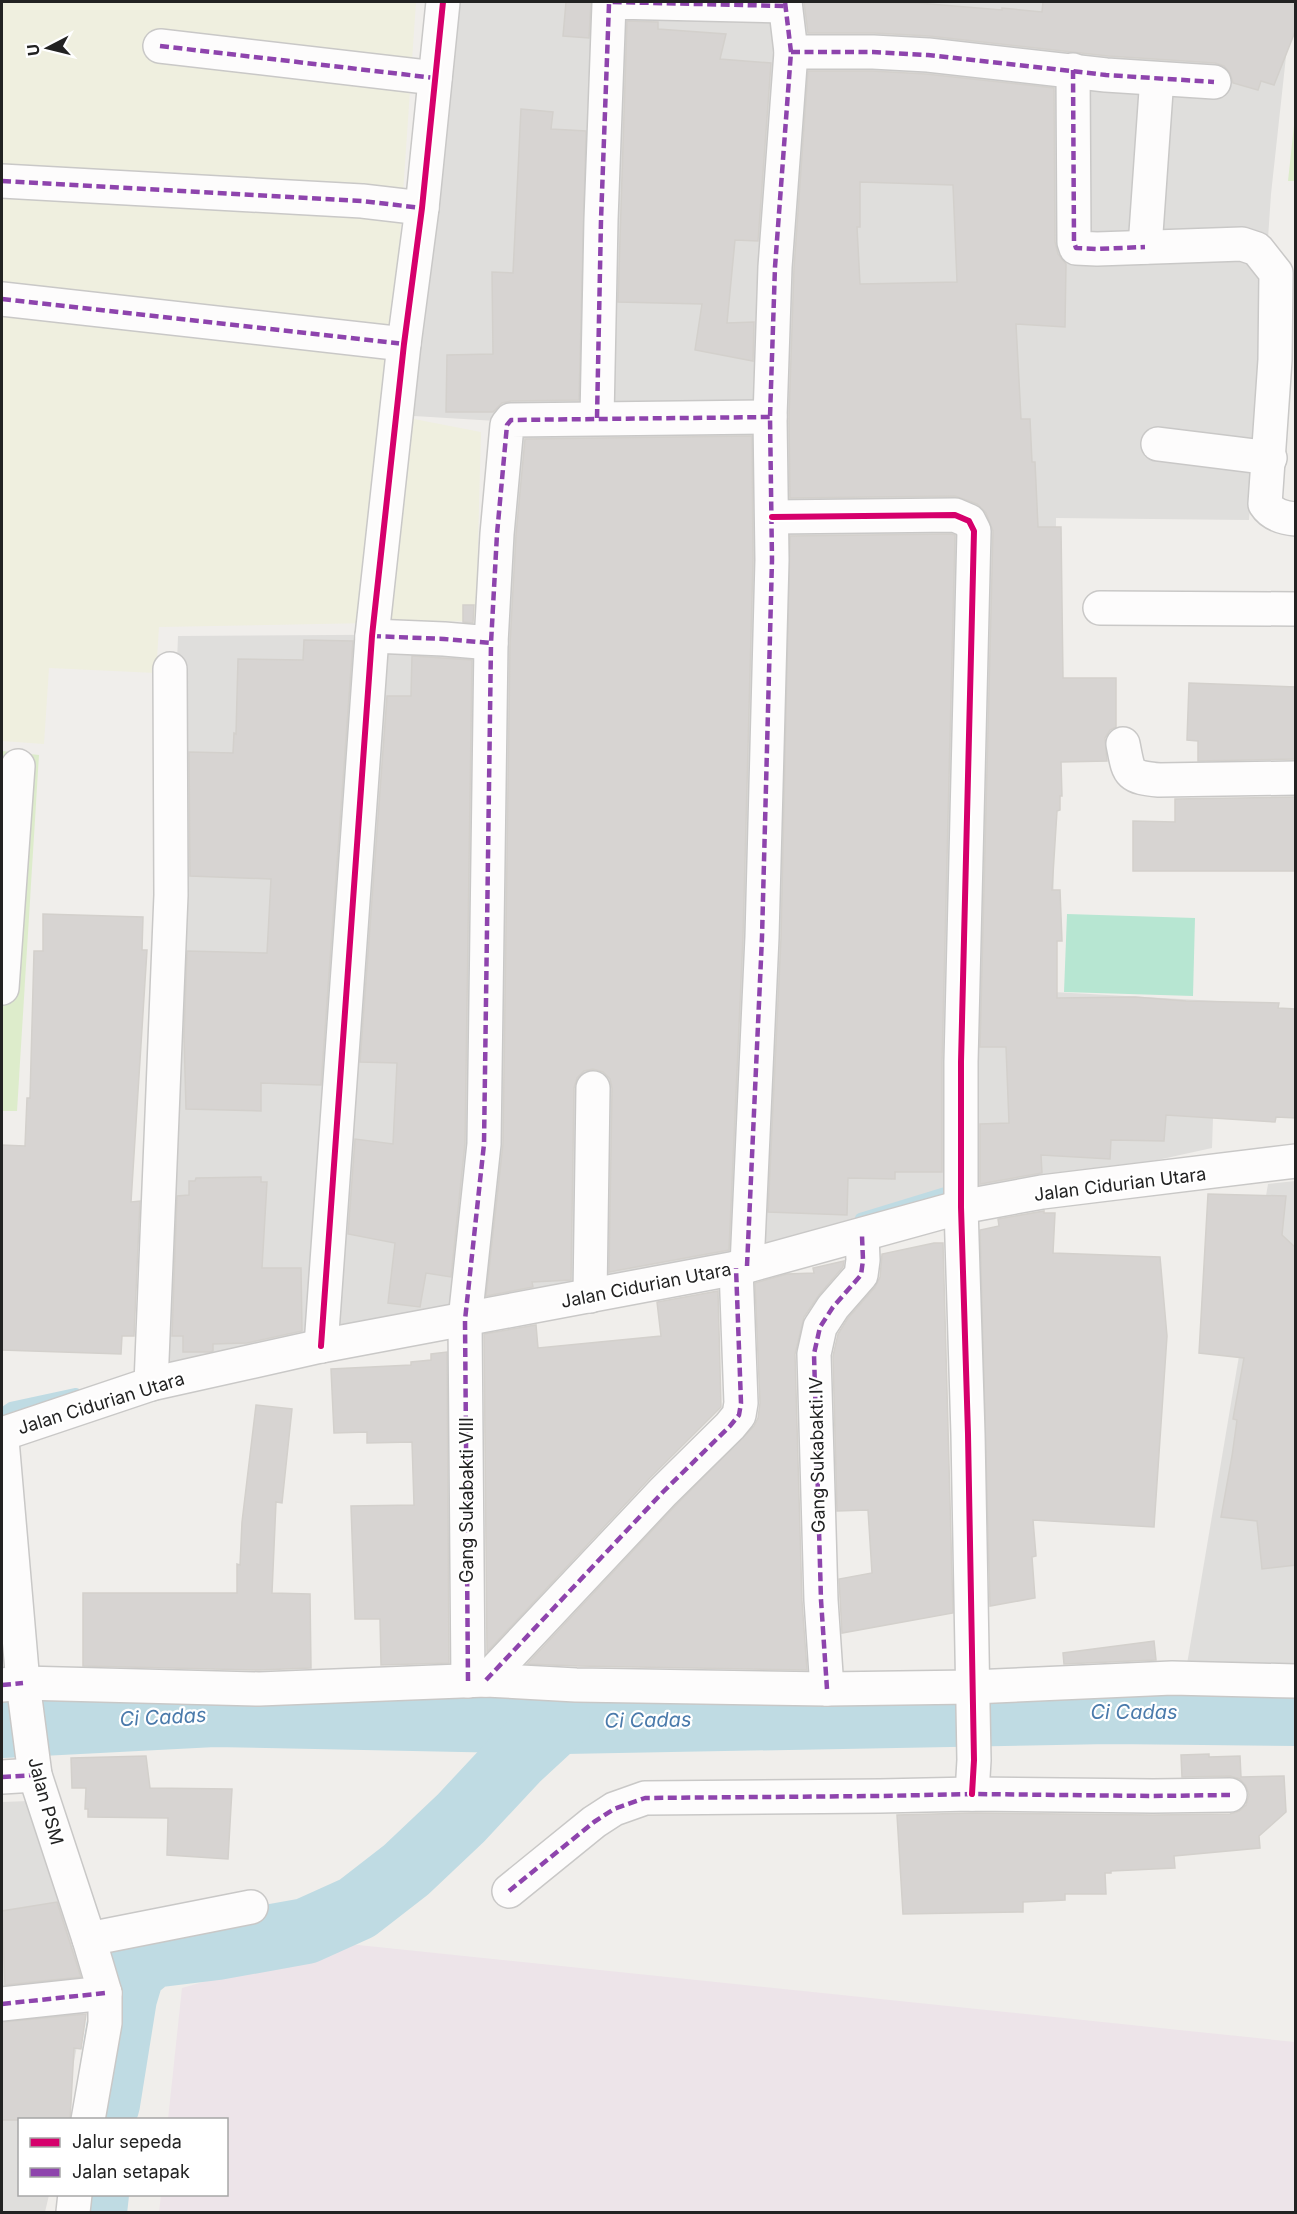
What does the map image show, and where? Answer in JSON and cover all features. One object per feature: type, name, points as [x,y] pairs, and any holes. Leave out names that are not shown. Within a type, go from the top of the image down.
[{"type":"street","points":[[321,1346],[372,636],[404,344],[422,208],[443,2]]},
{"type":"street","points":[[477,1681],[736,1420],[741,1403],[741,1267],[762,937],[772,516],[770,417],[775,267],[791,52],[785,4],[612,2],[609,4],[601,220],[597,418],[770,417]]},
{"type":"street","points":[[160,46],[435,78]]},
{"type":"street","points":[[791,52],[873,51],[1214,82]]},
{"type":"street","points":[[1073,70],[1074,242],[1076,248],[1242,244],[1257,249],[1276,273],[1270,458],[1266,504],[1271,512],[1296,519]]},
{"type":"street","points":[[1145,247],[1156,91]]},
{"type":"street","points":[[2,181],[362,201],[422,208]]},
{"type":"street","points":[[2,299],[404,344]]},
{"type":"street","name":"Gang Sukabakti VIII","points":[[477,1681],[465,1320],[484,1144],[490,643],[507,425],[511,420],[597,418]]},
{"type":"street","points":[[1158,444],[1270,458]]},
{"type":"street","points":[[772,516],[955,515],[969,521],[974,531],[961,1062],[961,1207],[974,1760],[972,1794]]},
{"type":"street","points":[[1100,608],[1296,609]]},
{"type":"street","points":[[372,636],[490,643]]},
{"type":"street","points":[[151,1384],[171,895],[170,669]]},
{"type":"street","points":[[1123,744],[1128,770],[1137,778],[1159,780],[1296,778]]},
{"type":"street","points":[[2,988],[18,766]]},
{"type":"street","points":[[590,1296],[593,1088]]},
{"type":"street","name":"Jalan Cidurian Utara","points":[[2,1434],[151,1384],[321,1346],[741,1267],[862,1236],[961,1207],[1042,1192],[1296,1161]]},
{"type":"street","name":"Gang Sukabakti.IV","points":[[827,1689],[821,1600],[814,1354],[820,1327],[833,1307],[861,1275],[863,1268],[862,1236]]},
{"type":"street","name":"Jalan PSM","points":[[2,1440],[17,1688],[33,1764],[105,1994],[105,2023],[88,2118]]},
{"type":"street","points":[[17,1688],[259,1689],[477,1681],[827,1689],[972,1699],[1172,1678],[1296,1681]]},
{"type":"street","points":[[2,1777],[33,1764]]},
{"type":"street","points":[[509,1891],[594,1822],[614,1809],[645,1798],[972,1794],[1230,1795]]},
{"type":"street","points":[[89,1939],[251,1906]]},
{"type":"street","points":[[2,2004],[105,1994]]},
{"type":"street","points":[[73,2212],[75,2196]]},
{"type":"shaded area","points":[[454,2],[1295,2],[1295,29],[1289,29],[1271,194],[1249,520],[1056,518],[1053,992],[1217,1001],[1212,1148],[779,1243],[150,1374],[178,636],[485,634],[496,421],[414,416]]},
{"type":"shaded area","points":[[1295,1181],[1295,1673],[1186,1670],[1268,1184]]},
{"type":"shaded area","points":[[29,1801],[93,1963],[63,2118],[18,2118],[18,2196],[49,2196],[45,2212],[2,2212],[2,1802]]},
{"type":"shaded area","points":[[339,1943],[1295,2042],[1295,2212],[159,2212],[161,2196],[228,2196],[228,2118],[168,2118],[182,1988]]},
{"type":"green space","points":[[2,2],[416,2],[388,414],[481,432],[476,621],[159,627],[156,673],[49,668],[44,744],[2,741]]},
{"type":"green space","points":[[1295,116],[1295,181],[1288,181]]},
{"type":"green space","points":[[2,751],[39,755],[17,1111],[2,1111]]},
{"type":"green space","points":[[1067,914],[1195,918],[1193,996],[1064,992]]},
{"type":"building","points":[[566,2],[591,2],[589,38],[563,36]]},
{"type":"building","points":[[804,2],[918,3],[1042,12],[1043,2],[1296,2],[1296,29],[1274,85],[1261,81],[1258,90],[1233,83],[1230,73],[1224,66],[1215,63],[1108,56],[929,36],[808,33]]},
{"type":"building","points":[[627,21],[658,22],[658,29],[726,34],[720,59],[771,63],[758,241],[735,240],[727,323],[754,322],[753,361],[695,350],[702,304],[618,302]]},
{"type":"building","points":[[808,71],[926,74],[1054,88],[1055,242],[1058,254],[1066,264],[1065,327],[1016,324],[1021,419],[1030,419],[1032,462],[1035,462],[1038,527],[1061,527],[1063,678],[1116,678],[1116,727],[1110,730],[1105,738],[1107,761],[1061,762],[1062,796],[1060,796],[1060,810],[1057,811],[1052,890],[1060,890],[1062,941],[1057,941],[1057,998],[1135,997],[1186,1001],[1279,1003],[1278,1008],[1296,1009],[1296,1118],[1276,1117],[1275,1122],[1166,1115],[1164,1141],[1111,1140],[1110,1159],[1041,1155],[1042,1173],[980,1184],[980,1124],[1009,1123],[1006,1047],[980,1047],[993,531],[986,513],[977,504],[955,496],[790,498],[789,417],[794,268]],"holes":[[[860,182],[953,185],[957,282],[860,284],[857,227],[860,227]]]},
{"type":"building","points":[[521,109],[553,112],[551,129],[586,131],[579,400],[511,401],[502,403],[493,412],[446,412],[447,355],[493,354],[492,272],[513,273]]},
{"type":"building","points":[[752,436],[753,560],[743,936],[729,1250],[609,1272],[612,1088],[610,1079],[603,1072],[593,1069],[584,1071],[577,1078],[574,1088],[571,1280],[532,1282],[533,1287],[486,1296],[503,1144],[510,644],[516,535],[525,439]]},
{"type":"building","points":[[955,535],[942,1062],[942,1172],[895,1172],[895,1179],[848,1178],[847,1215],[768,1212],[781,938],[790,536]]},
{"type":"building","points":[[463,605],[474,605],[473,623],[463,622]]},
{"type":"building","points":[[304,640],[353,641],[321,1085],[261,1083],[261,1111],[186,1109],[184,1036],[187,951],[267,953],[271,879],[190,876],[189,752],[233,753],[234,733],[236,734],[238,659],[303,660]]},
{"type":"building","points":[[412,656],[472,660],[465,1143],[451,1277],[426,1273],[420,1307],[388,1303],[395,1243],[348,1234],[355,1139],[393,1144],[397,1063],[360,1062],[387,696],[411,696]]},
{"type":"building","points":[[1189,683],[1296,687],[1296,759],[1198,761],[1198,741],[1187,740]]},
{"type":"building","points":[[1296,797],[1296,871],[1133,871],[1133,821],[1175,822],[1175,799]]},
{"type":"building","points":[[43,914],[143,917],[142,950],[147,950],[131,1202],[140,1201],[134,1336],[122,1336],[121,1354],[2,1350],[2,1145],[25,1146],[27,1098],[30,1098],[34,951],[43,951]]},
{"type":"building","points":[[261,1177],[261,1182],[267,1182],[262,1268],[301,1268],[302,1331],[247,1343],[213,1344],[213,1351],[210,1352],[183,1352],[183,1336],[172,1336],[177,1196],[189,1195],[189,1181],[195,1181],[196,1178]]},
{"type":"building","points":[[1208,1194],[1286,1196],[1282,1235],[1296,1248],[1296,1565],[1262,1569],[1257,1521],[1221,1517],[1237,1420],[1233,1419],[1244,1358],[1199,1353]]},
{"type":"building","points":[[1044,1211],[1044,1213],[1055,1213],[1053,1253],[1160,1257],[1167,1336],[1154,1527],[1033,1520],[1036,1556],[1032,1557],[1035,1598],[990,1606],[980,1230],[999,1226],[998,1219]]},
{"type":"building","points":[[943,1243],[953,1613],[842,1633],[839,1579],[872,1573],[868,1510],[837,1511],[833,1356],[838,1334],[848,1318],[875,1287],[880,1277],[882,1254]]},
{"type":"building","points":[[844,1261],[843,1267],[804,1317],[795,1354],[802,1601],[807,1670],[527,1664],[676,1505],[754,1426],[758,1418],[760,1403],[755,1283],[787,1274],[814,1273],[813,1268]]},
{"type":"building","points":[[718,1291],[721,1407],[649,1479],[487,1652],[484,1334],[536,1325],[538,1348],[661,1336],[657,1302]]},
{"type":"building","points":[[447,1352],[449,1663],[381,1665],[380,1619],[355,1619],[351,1506],[414,1505],[412,1442],[367,1443],[367,1432],[334,1433],[331,1369],[411,1365],[411,1362],[431,1360],[431,1354]]},
{"type":"building","points":[[256,1405],[292,1409],[282,1503],[276,1502],[272,1593],[310,1594],[311,1668],[259,1670],[83,1666],[83,1593],[237,1593],[237,1564],[240,1565],[242,1522]]},
{"type":"building","points":[[1154,1641],[1156,1660],[1064,1664],[1063,1653]]},
{"type":"building","points":[[1209,1754],[1209,1757],[1240,1756],[1241,1777],[1284,1776],[1286,1812],[1259,1836],[1260,1848],[1174,1856],[1175,1868],[1111,1871],[1111,1873],[1105,1873],[1106,1894],[1065,1894],[1065,1900],[1023,1902],[1023,1912],[903,1914],[897,1815],[972,1813],[1153,1815],[1230,1814],[1239,1811],[1246,1805],[1249,1795],[1240,1779],[1230,1776],[1182,1777],[1181,1755]]},
{"type":"building","points":[[146,1756],[150,1788],[232,1789],[228,1859],[167,1855],[168,1818],[88,1817],[88,1809],[85,1809],[86,1788],[72,1788],[71,1758]]},
{"type":"building","points":[[57,1902],[81,1977],[5,1985],[2,1911]]},
{"type":"building","points":[[86,2014],[81,2049],[74,2048],[70,2118],[2,2120],[2,2022]]},
{"type":"waterway","points":[[860,1218],[945,1192]]},
{"type":"waterway","points":[[2,1413],[11,1407],[76,1393]]},
{"type":"waterway","name":"Ci Cadas","points":[[2,1725],[214,1714],[565,1721],[1110,1711],[1296,1713]]},
{"type":"waterway","points":[[107,2104],[124,1998],[132,1971],[152,1955],[217,1947],[306,1931],[357,1908],[406,1870],[557,1721]]},
{"type":"waterway","points":[[94,2212],[96,2196]]},
{"type":"marked path","points":[[597,418],[609,4],[612,2],[785,6]]},
{"type":"marked path","points":[[747,1266],[762,937],[772,560],[770,417],[775,267],[791,52],[785,2]]},
{"type":"marked path","points":[[160,46],[435,78]]},
{"type":"marked path","points":[[791,52],[928,55],[1106,75],[1214,82]]},
{"type":"marked path","points":[[1073,70],[1074,242],[1076,248],[1145,247]]},
{"type":"marked path","points":[[2,181],[362,201],[422,208]]},
{"type":"marked path","points":[[2,299],[404,344]]},
{"type":"marked path","points":[[372,636],[491,643],[497,534],[507,425],[511,420],[770,417]]},
{"type":"marked path","points":[[468,1681],[465,1320],[484,1144],[491,643]]},
{"type":"marked path","points":[[827,1689],[821,1600],[814,1354],[820,1327],[833,1307],[861,1275],[862,1236]]},
{"type":"marked path","points":[[486,1680],[739,1415],[741,1403],[736,1268]]},
{"type":"marked path","points":[[2,1685],[23,1683]]},
{"type":"marked path","points":[[2,1777],[35,1775]]},
{"type":"marked path","points":[[509,1891],[594,1822],[614,1809],[645,1798],[972,1794],[1230,1795]]},
{"type":"marked path","points":[[2,2004],[105,1993]]},
{"type":"cycle path","points":[[321,1346],[372,636],[404,344],[422,208],[443,2]]},
{"type":"cycle path","points":[[772,517],[955,515],[969,521],[974,531],[961,1062],[961,1207],[974,1760],[972,1794]]}]
